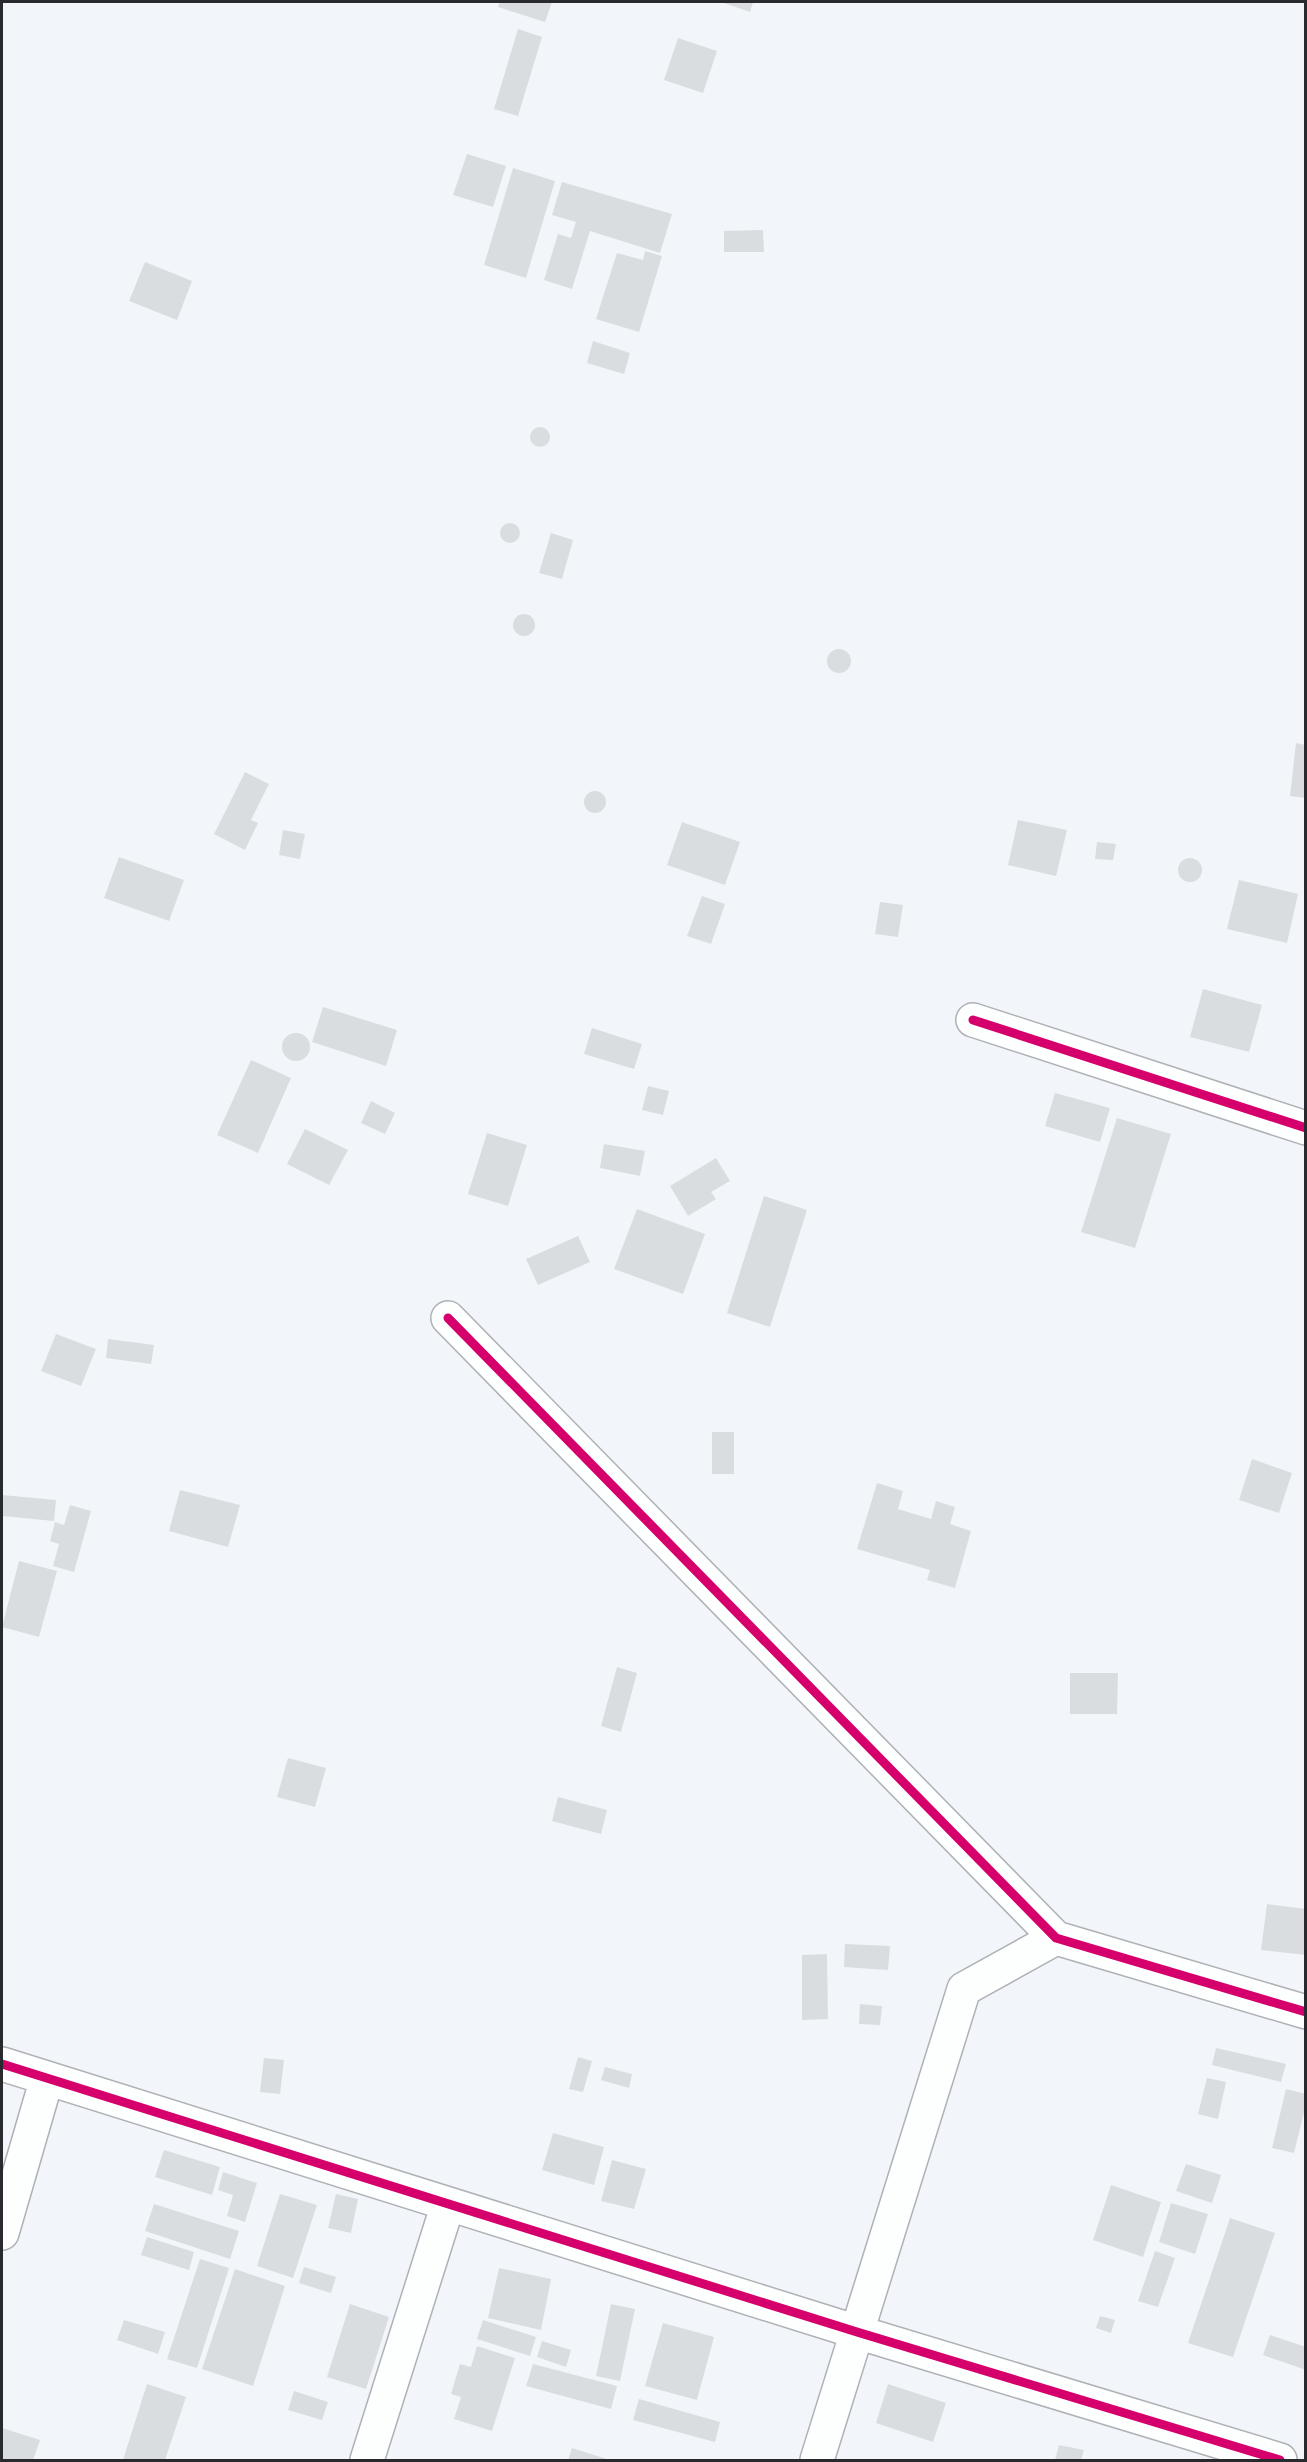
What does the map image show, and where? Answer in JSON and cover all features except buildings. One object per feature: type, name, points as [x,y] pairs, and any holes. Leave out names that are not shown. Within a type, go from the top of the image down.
[{"type":"street","points":[[973,1020],[1305,1128]]},
{"type":"street","points":[[448,1318],[1056,1938],[1305,2012]]},
{"type":"street","points":[[817,2460],[964,1989],[1056,1938]]},
{"type":"street","points":[[2,2064],[857,2332],[1280,2460]]},
{"type":"street","points":[[2,2233],[47,2078]]},
{"type":"street","points":[[367,2460],[448,2204]]},
{"type":"cycle path","points":[[973,1020],[1306,1128]]},
{"type":"cycle path","points":[[448,1318],[1056,1938],[1306,2012]]},
{"type":"cycle path","points":[[2,2064],[857,2332],[1280,2460]]}]
